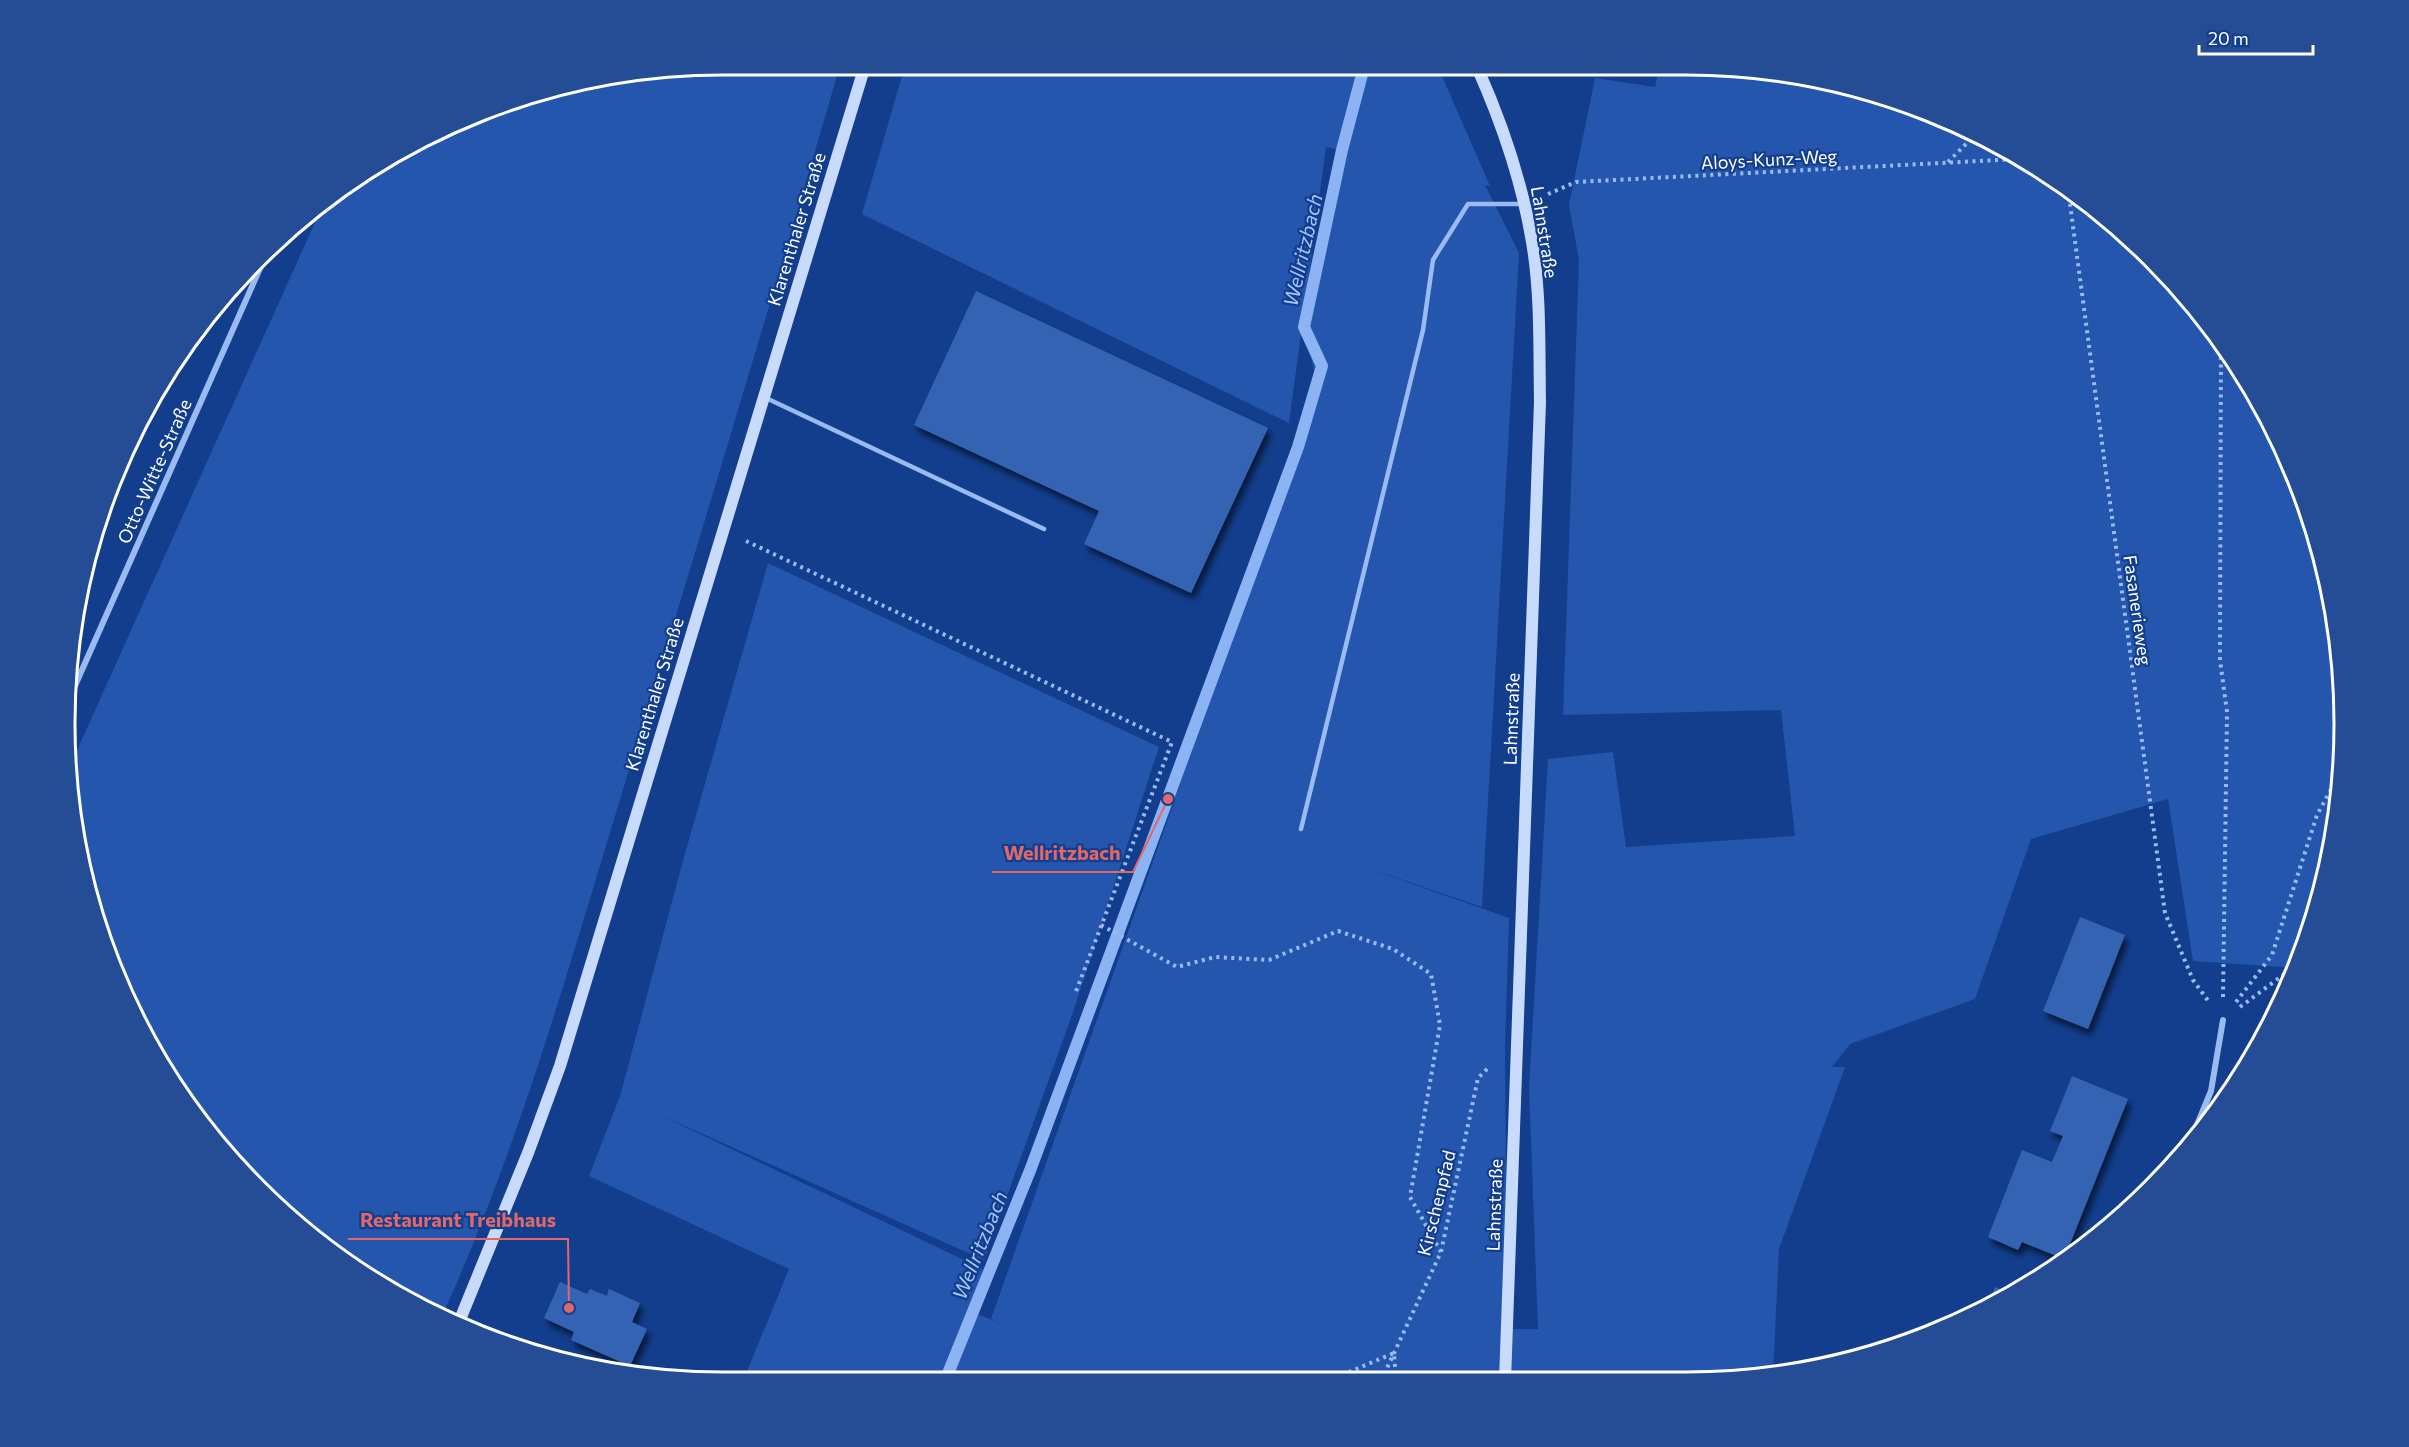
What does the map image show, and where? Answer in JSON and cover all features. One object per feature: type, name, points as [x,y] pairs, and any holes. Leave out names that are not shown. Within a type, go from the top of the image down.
[{"type":"street","name":"Klarenthaler Straße","points":[[461,1316],[528,1154],[560,1066],[862,75]]},
{"type":"street","name":"Lahnstraße","points":[[1480,75],[1503,132],[1525,204],[1533,244],[1538,313],[1540,402],[1505,1372]]},
{"type":"street","name":"Otto-Witte-Straße","points":[[76,682],[258,272]]},
{"type":"street","points":[[2199,1119],[2211,1090],[2223,1020]]},
{"type":"lane","points":[[1301,829],[1423,330],[1433,260],[1468,204],[1525,204]]},
{"type":"lane","points":[[764,397],[1044,529]]},
{"type":"path","points":[[1947,162],[1969,141]]},
{"type":"path","name":"Aloys-Kunz-Weg","points":[[1525,204],[1576,183],[2005,160]]},
{"type":"path","name":"Fasanerieweg","points":[[2070,201],[2165,913],[2193,980],[2223,1020]]},
{"type":"path","points":[[2221,357],[2220,660],[2227,712],[2223,1020]]},
{"type":"path","points":[[723,530],[1172,742],[1075,994]]},
{"type":"path","points":[[2223,1020],[2272,955],[2317,815],[2330,791]]},
{"type":"path","points":[[1101,925],[1177,967],[1215,957],[1269,960],[1338,931],[1393,949],[1431,974],[1440,1025],[1410,1197],[1441,1252]]},
{"type":"path","points":[[2223,1020],[2284,975]]},
{"type":"path","name":"Kirschenpfad","points":[[1385,1372],[1441,1252],[1478,1078],[1518,1037]]},
{"type":"path","points":[[1349,1372],[1394,1353],[1395,1372]]},
{"type":"shaded area","points":[[837,75],[734,425],[543,1050],[497,1183],[445,1309],[363,1263],[296,1211],[236,1151],[184,1084],[142,1010],[109,932],[87,850],[76,753],[316,219],[363,184],[437,142],[475,124],[556,97],[597,87],[681,76]]},
{"type":"shaded area","points":[[902,75],[1441,75],[1490,186],[1485,185],[1519,253],[1482,907],[1353,863],[1509,918],[1505,1049],[1507,1329],[1538,1329],[1529,1087],[1548,759],[1613,752],[1626,847],[1795,836],[1781,710],[1563,715],[1579,260],[1569,205],[1595,78],[1655,87],[1658,75],[1686,75],[1728,76],[1812,87],[1894,109],[1972,142],[2046,184],[2113,236],[2173,296],[2225,363],[2267,437],[2300,515],[2322,597],[2333,681],[2333,766],[2322,850],[2300,932],[2287,967],[2193,961],[2168,799],[2031,839],[1975,999],[1850,1044],[1832,1067],[1845,1067],[1779,1249],[1773,1366],[1728,1371],[1686,1372],[747,1372],[789,1269],[589,1176],[620,1096],[684,857],[768,563],[1159,747],[1072,1015],[984,1260],[658,1114],[983,1269],[970,1311],[1002,1324],[991,1319],[1174,802],[1168,799],[1317,384],[1304,327],[1345,151],[1326,147],[1289,423],[862,214]]},
{"type":"building","points":[[976,291],[1268,428],[1191,593],[1084,544],[1099,511],[914,425]]},
{"type":"building","points":[[2080,917],[2125,935],[2088,1029],[2043,1011]]},
{"type":"building","points":[[2072,1076],[2128,1099],[2069,1246],[2056,1256],[2022,1242],[2018,1250],[1988,1237],[2022,1150],[2052,1162],[2063,1136],[2050,1131]]},
{"type":"building","points":[[560,1282],[587,1294],[590,1289],[607,1296],[609,1289],[640,1303],[632,1322],[647,1329],[631,1365],[571,1340],[574,1332],[544,1318]]},
{"type":"building","points":[[1995,1287],[2001,1290],[1992,1294]]},
{"type":"waterway","name":"Wellritzbach","points":[[949,1372],[1031,1168],[1298,447],[1322,366],[1304,327],[1342,150],[1362,75]]},
{"type":"place","name":"Wellritzbach","points":[[1168,799]]},
{"type":"place","name":"Restaurant Treibhaus","points":[[569,1308]]}]
